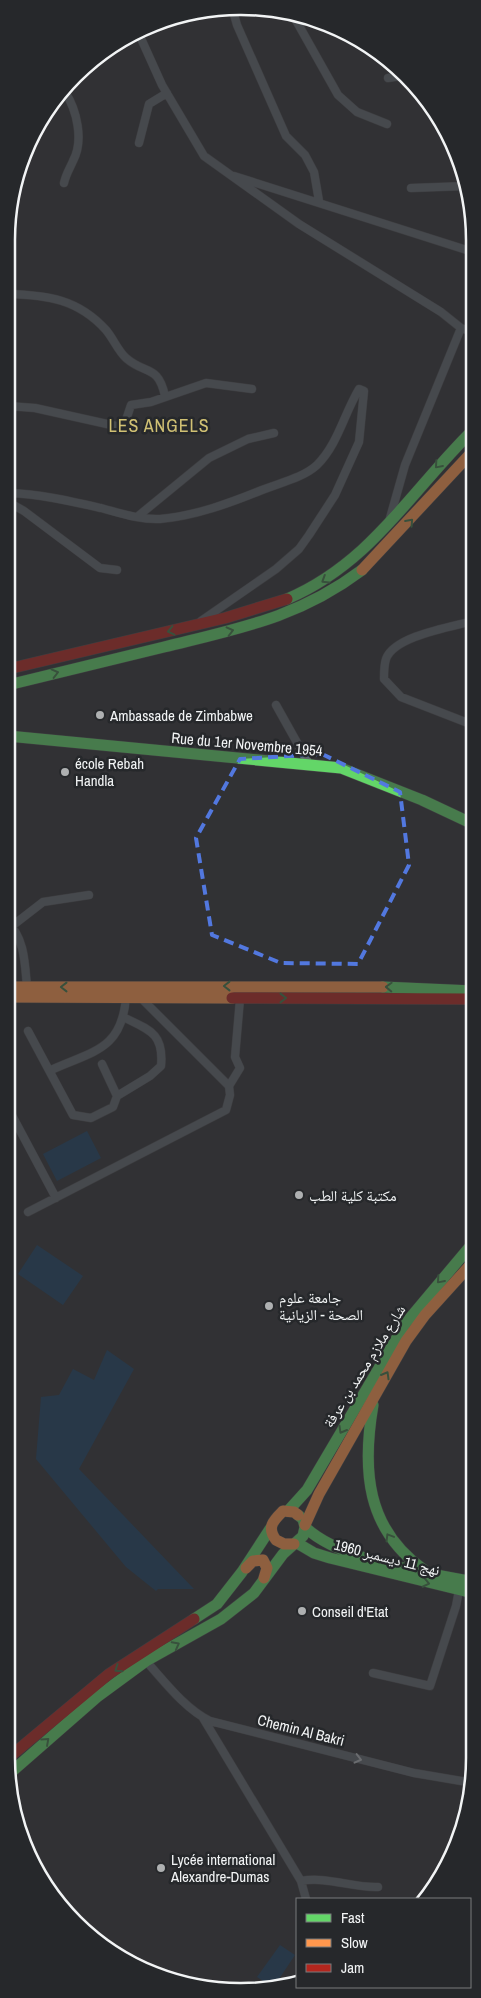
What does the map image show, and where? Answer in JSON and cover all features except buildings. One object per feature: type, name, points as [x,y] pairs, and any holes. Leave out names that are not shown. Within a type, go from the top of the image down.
[{"type":"main road","points":[[15,667],[257,610],[307,590],[339,571],[370,544],[439,463],[466,437]]},
{"type":"main road","points":[[15,683],[258,624],[306,606],[337,589],[369,565],[466,459]]},
{"type":"main road","name":"Rue du 1er Novembre 1954","points":[[15,737],[341,768],[422,800],[466,821]]},
{"type":"main road","points":[[418,994],[466,985]]},
{"type":"main road","points":[[15,988],[418,994],[466,998]]},
{"type":"main road","points":[[15,996],[240,998],[466,991]]},
{"type":"main road","points":[[418,994],[466,1004]]},
{"type":"main road","name":"شارع ملازم محمد بن عرفة","points":[[288,1511],[307,1490],[405,1324],[428,1294],[466,1251]]},
{"type":"main road","name":"شارع ملازم محمد بن عرفة","points":[[305,1526],[319,1494],[375,1394],[418,1325],[466,1270]]},
{"type":"main road","points":[[375,1394],[370,1420],[368,1448],[370,1482],[375,1504],[382,1525],[396,1548],[408,1561],[424,1570]]},
{"type":"main road","points":[[15,1752],[109,1674],[217,1604],[242,1572],[270,1529],[274,1517],[288,1511],[299,1515],[305,1526],[303,1536],[283,1554],[261,1585],[221,1619],[146,1661],[97,1697],[15,1770]]},
{"type":"main road","name":"نهج 11 ديسمبر 1960","points":[[305,1526],[309,1535],[332,1546],[364,1557],[466,1580]]},
{"type":"main road","points":[[270,1529],[278,1543],[295,1544]]},
{"type":"main road","name":"نهج 11 ديسمبر 1960","points":[[295,1544],[330,1558],[466,1592]]},
{"type":"main road","points":[[242,1572],[253,1561],[263,1560],[267,1568],[261,1585]]},
{"type":"street","points":[[234,15],[286,136],[306,155],[314,172],[319,201]]},
{"type":"street","points":[[297,23],[338,95],[357,112],[387,124]]},
{"type":"street","points":[[141,38],[167,93],[204,156],[299,224],[441,312],[461,328],[466,330]]},
{"type":"street","points":[[388,78],[395,77]]},
{"type":"street","points":[[139,143],[149,104],[167,93]]},
{"type":"street","points":[[64,183],[67,170],[73,162],[78,149],[77,117],[67,97]]},
{"type":"street","points":[[228,174],[319,201],[466,250]]},
{"type":"street","points":[[411,188],[459,186]]},
{"type":"street","points":[[15,294],[45,294],[84,311],[105,330],[126,358],[153,372],[162,381],[165,396]]},
{"type":"street","points":[[388,525],[405,465],[461,328]]},
{"type":"street","points":[[123,429],[130,405],[151,402],[206,383],[252,389]]},
{"type":"street","points":[[15,492],[40,494],[137,518],[160,519],[201,511],[238,500],[316,466],[328,452],[341,430],[350,403],[359,389],[364,391],[359,442],[335,495],[299,549],[276,569],[196,625]]},
{"type":"street","points":[[15,407],[35,408],[134,430]]},
{"type":"street","points":[[137,518],[215,454],[248,440],[274,433]]},
{"type":"street","points":[[15,506],[100,568],[117,570]]},
{"type":"street","points":[[466,623],[422,635],[395,646],[386,658],[384,679],[401,698],[466,722]]},
{"type":"street","points":[[276,706],[309,764]]},
{"type":"street","points":[[15,921],[43,902],[89,895]]},
{"type":"street","points":[[15,934],[22,949],[27,987]]},
{"type":"street","points":[[50,1070],[110,1042],[118,1033],[124,1018],[126,997]]},
{"type":"street","points":[[28,1212],[226,1110],[230,1095],[228,1086],[141,998]]},
{"type":"street","points":[[228,1086],[240,1068],[235,1057],[240,998]]},
{"type":"street","points":[[28,1031],[73,1115],[91,1118],[113,1107],[117,1096],[150,1076],[161,1066],[162,1050],[157,1036],[124,1018]]},
{"type":"street","points":[[102,1064],[117,1096]]},
{"type":"street","points":[[15,1121],[56,1198]]},
{"type":"street","points":[[373,1673],[430,1686],[456,1606],[459,1590]]},
{"type":"street","points":[[146,1661],[203,1718],[301,1881],[306,1898]]},
{"type":"street","name":"Chemin Al Bakri","points":[[203,1718],[414,1773],[465,1782]]},
{"type":"street","points":[[301,1881],[314,1878],[367,1888],[378,1887]]},
{"type":"highlighted area","points":[[322,754],[400,792],[409,865],[358,964],[281,963],[212,935],[196,838],[240,759]]},
{"type":"shaded area","points":[[87,1131],[101,1158],[57,1181],[43,1154]]},
{"type":"shaded area","points":[[37,1245],[83,1276],[63,1305],[18,1274]]},
{"type":"shaded area","points":[[107,1350],[134,1369],[79,1469],[194,1589],[158,1589],[156,1591],[126,1567],[36,1459],[41,1397],[59,1395],[73,1369],[94,1380]]},
{"type":"shaded area","points":[[280,1945],[295,1955],[278,1980],[264,1982],[257,1977]]},
{"type":"traffic: fast","points":[[287,599],[317,584],[343,566],[366,546],[466,437]]},
{"type":"traffic: fast","points":[[15,683],[218,634],[268,619],[315,600],[362,570]]},
{"type":"traffic: fast","points":[[15,737],[341,768],[422,800],[466,821]]},
{"type":"traffic: fast","points":[[383,987],[466,991]]},
{"type":"traffic: fast","points":[[288,1511],[307,1490],[405,1324],[466,1251]]},
{"type":"traffic: fast","points":[[373,1405],[368,1452],[369,1475],[379,1517],[390,1536],[405,1554],[424,1570]]},
{"type":"traffic: fast","points":[[15,1769],[97,1697],[146,1661],[221,1619],[254,1593],[283,1554],[303,1536],[305,1527],[303,1519],[298,1515]]},
{"type":"traffic: fast","points":[[305,1527],[320,1539],[339,1549],[361,1557],[384,1564],[466,1581]]},
{"type":"traffic: fast","points":[[194,1619],[217,1604],[242,1572],[270,1529]]},
{"type":"traffic: fast","points":[[297,1543],[314,1553],[330,1558],[466,1591]]},
{"type":"traffic: slow","points":[[362,570],[466,459]]},
{"type":"traffic: slow","points":[[15,987],[383,987]]},
{"type":"traffic: slow","points":[[15,997],[232,998]]},
{"type":"traffic: slow","points":[[305,1525],[319,1494],[406,1341],[425,1315],[466,1270]]},
{"type":"traffic: slow","points":[[294,1544],[284,1544],[276,1540],[271,1527],[283,1511],[294,1512],[298,1515]]},
{"type":"traffic: slow","points":[[246,1568],[253,1561],[263,1560],[267,1568],[264,1578]]},
{"type":"traffic: jam","points":[[15,667],[225,618],[287,599]]},
{"type":"traffic: jam","points":[[232,998],[466,999]]},
{"type":"traffic: jam","points":[[15,1752],[109,1674],[194,1619]]},
{"type":"place","name":"Ambassade de Zimbabwe","points":[[100,715]]},
{"type":"place","name":"école Rebah Handla","points":[[65,772]]},
{"type":"place","name":"مكتبة كلية الطب","points":[[299,1195]]},
{"type":"place","name":"جامعة علوم الصحة - الزيانية","points":[[269,1306]]},
{"type":"place","name":"Conseil d'Etat","points":[[302,1611]]},
{"type":"place","name":"Lycée international Alexandre-Dumas","points":[[161,1868]]},
{"type":"district","name":"LES ANGELS","points":[[159,425]]}]
